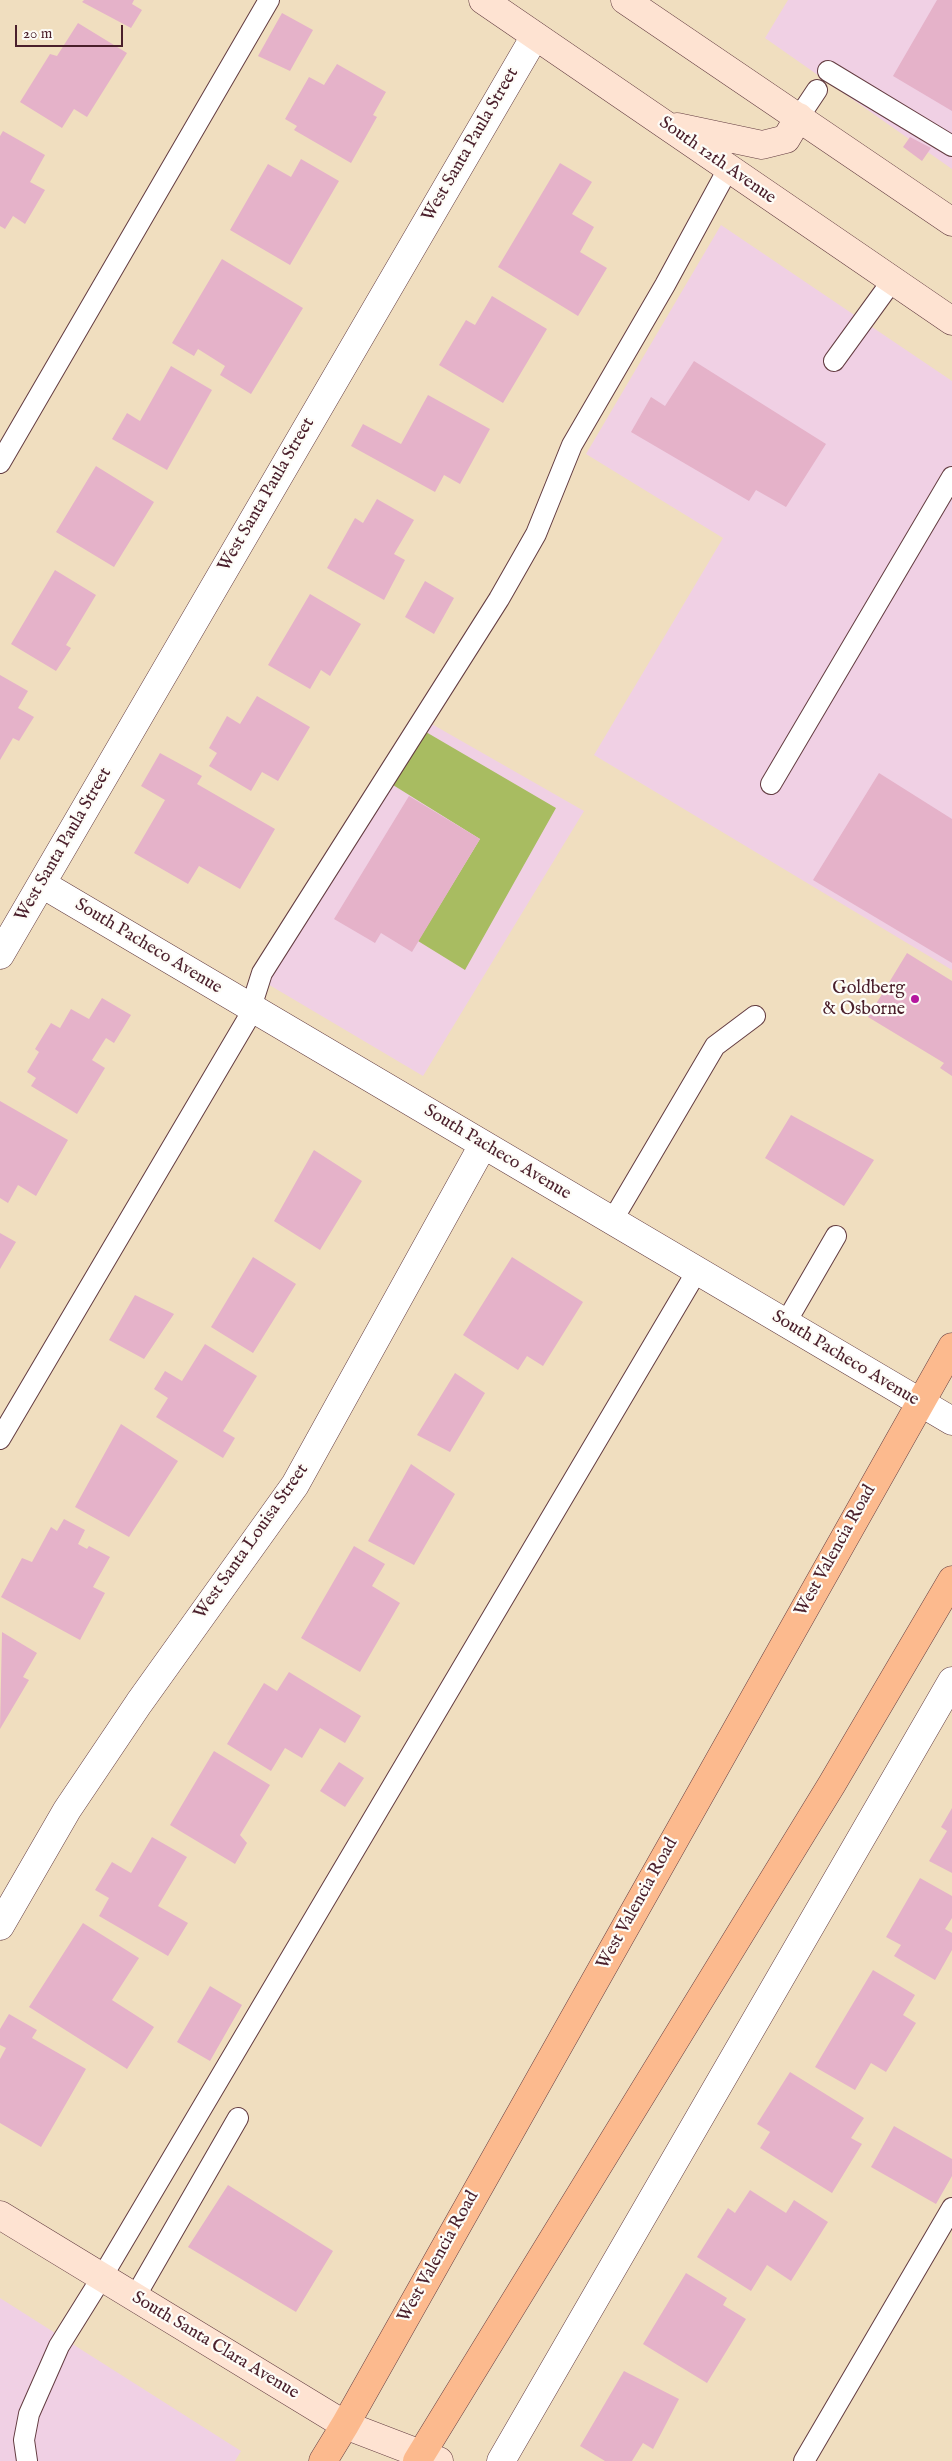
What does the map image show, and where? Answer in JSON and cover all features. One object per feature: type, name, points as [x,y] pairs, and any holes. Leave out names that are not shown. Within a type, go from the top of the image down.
[{"type":"main road","name":"South 12th Avenue","points":[[483,0],[952,322]]},
{"type":"main road","points":[[639,4],[952,222]]},
{"type":"main road","points":[[666,124],[762,145],[786,139],[799,117]]},
{"type":"main road","name":"West Valencia Road","points":[[323,2461],[952,1347]]},
{"type":"main road","points":[[426,2459],[832,1784],[952,1580]]},
{"type":"main road","name":"South Santa Clara Avenue","points":[[0,2215],[345,2425],[426,2459]]},
{"type":"street","name":"West Santa Paula Street","points":[[0,955],[535,36]]},
{"type":"street","name":"South Pacheco Avenue","points":[[42,884],[952,1421]]},
{"type":"street","name":"West Santa Louisa Street","points":[[0,1926],[68,1810],[139,1703],[295,1486],[483,1145]]},
{"type":"street","points":[[501,2461],[952,1681]]},
{"type":"lane","points":[[0,463],[270,0]]},
{"type":"lane","points":[[828,70],[952,146]]},
{"type":"lane","points":[[799,117],[817,90]]},
{"type":"lane","points":[[0,1439],[247,1020],[262,973],[494,607],[536,534],[572,445],[666,285],[728,169]]},
{"type":"lane","points":[[834,361],[892,281]]},
{"type":"lane","points":[[770,784],[952,477]]},
{"type":"lane","points":[[612,1221],[715,1046],[755,1016]]},
{"type":"lane","points":[[785,1324],[836,1236]]},
{"type":"lane","points":[[27,2461],[24,2440],[29,2414],[41,2382],[59,2346],[102,2277],[697,1271]]},
{"type":"lane","points":[[135,2297],[238,2118]]},
{"type":"lane","points":[[804,2461],[952,2208]]},
{"type":"shaded area","points":[[788,0],[952,0],[952,169],[765,38]]},
{"type":"shaded area","points":[[721,225],[952,381],[952,970],[594,755],[723,538],[586,454]]},
{"type":"shaded area","points":[[423,719],[584,811],[423,1076],[266,983]]},
{"type":"shaded area","points":[[0,2298],[241,2451],[235,2461],[0,2461]]},
{"type":"green space","points":[[426,732],[556,808],[465,970],[418,941],[480,839],[393,785]]},
{"type":"building","points":[[84,0],[134,0],[132,4],[142,10],[131,28],[82,2]]},
{"type":"building","points":[[937,0],[952,0],[952,111],[893,76]]},
{"type":"building","points":[[282,13],[313,30],[290,71],[258,56]]},
{"type":"building","points":[[78,23],[127,53],[87,117],[74,109],[62,128],[20,102],[50,54],[57,56]]},
{"type":"building","points":[[337,64],[386,92],[373,115],[377,117],[351,163],[294,130],[297,126],[285,119],[309,77],[324,85]]},
{"type":"building","points":[[3,131],[45,155],[30,182],[45,190],[25,224],[13,216],[5,229],[0,226],[0,136]]},
{"type":"building","points":[[910,137],[931,148],[922,161],[903,147]]},
{"type":"building","points":[[301,159],[339,181],[290,265],[230,230],[268,164],[291,177]]},
{"type":"building","points":[[560,163],[592,182],[572,214],[594,227],[580,252],[607,268],[578,316],[498,267]]},
{"type":"building","points":[[222,259],[303,308],[251,394],[220,375],[225,366],[198,349],[194,356],[172,343]]},
{"type":"building","points":[[492,296],[547,329],[503,403],[439,365],[466,320],[475,325]]},
{"type":"building","points":[[694,361],[826,444],[786,507],[756,490],[749,501],[631,432],[651,397],[665,406]]},
{"type":"building","points":[[171,366],[212,390],[167,470],[112,439],[127,413],[140,421]]},
{"type":"building","points":[[428,395],[490,429],[460,484],[444,475],[435,492],[351,446],[363,424],[401,444]]},
{"type":"building","points":[[96,466],[154,502],[114,567],[56,532]]},
{"type":"building","points":[[377,499],[414,520],[394,554],[405,560],[384,600],[327,568],[355,518],[363,523]]},
{"type":"building","points":[[55,570],[96,595],[66,645],[71,648],[56,671],[11,644]]},
{"type":"building","points":[[425,581],[454,598],[434,634],[405,617]]},
{"type":"building","points":[[310,594],[361,624],[330,676],[321,670],[310,689],[268,665]]},
{"type":"building","points":[[0,675],[28,691],[18,708],[34,717],[19,741],[13,738],[0,760]]},
{"type":"building","points":[[257,696],[310,727],[278,781],[262,772],[251,791],[209,766],[217,753],[209,748],[227,716],[240,724]]},
{"type":"building","points":[[160,753],[202,776],[197,784],[275,829],[240,889],[199,866],[188,884],[134,853],[165,800],[141,786]]},
{"type":"building","points":[[879,773],[952,819],[952,963],[813,880]]},
{"type":"building","points":[[409,796],[480,839],[412,952],[381,933],[375,943],[334,919]]},
{"type":"building","name":"Goldberg & Osborne","points":[[907,953],[952,981],[952,1076],[940,1068],[944,1063],[868,1017]]},
{"type":"building","points":[[102,998],[131,1015],[114,1043],[106,1038],[92,1060],[105,1068],[77,1114],[31,1086],[36,1078],[27,1072],[39,1052],[35,1049],[51,1023],[60,1028],[71,1009],[89,1019]]},
{"type":"building","points":[[0,1101],[68,1140],[36,1196],[18,1185],[8,1203],[0,1198]]},
{"type":"building","points":[[791,1115],[874,1160],[844,1206],[765,1158]]},
{"type":"building","points":[[314,1150],[362,1181],[320,1250],[274,1221]]},
{"type":"building","points":[[0,1233],[16,1242],[0,1269]]},
{"type":"building","points":[[253,1257],[296,1284],[253,1353],[211,1327]]},
{"type":"building","points":[[512,1257],[583,1302],[543,1366],[527,1356],[518,1370],[463,1335]]},
{"type":"building","points":[[135,1295],[174,1314],[144,1359],[109,1340]]},
{"type":"building","points":[[205,1344],[257,1376],[223,1431],[235,1438],[223,1458],[156,1417],[168,1398],[154,1389],[165,1371],[182,1381]]},
{"type":"building","points":[[455,1373],[485,1393],[450,1452],[417,1435]]},
{"type":"building","points":[[121,1424],[178,1461],[129,1537],[75,1507]]},
{"type":"building","points":[[411,1464],[455,1494],[414,1565],[368,1541]]},
{"type":"building","points":[[64,1519],[85,1530],[78,1544],[87,1549],[89,1546],[110,1557],[93,1587],[105,1593],[80,1640],[1,1597],[22,1558],[32,1562],[51,1527],[57,1531]]},
{"type":"building","points":[[354,1546],[385,1564],[372,1586],[400,1603],[360,1672],[301,1638]]},
{"type":"building","points":[[2,1632],[37,1653],[23,1677],[29,1680],[0,1729]]},
{"type":"building","points":[[289,1672],[361,1716],[345,1743],[320,1728],[302,1758],[285,1748],[271,1771],[227,1744],[264,1683],[277,1691]]},
{"type":"building","points":[[214,1751],[270,1785],[240,1835],[247,1843],[235,1864],[170,1825]]},
{"type":"building","points":[[339,1762],[364,1778],[345,1807],[320,1791]]},
{"type":"building","points":[[952,1808],[952,1873],[929,1861],[947,1831],[941,1827]]},
{"type":"building","points":[[152,1837],[187,1857],[158,1906],[188,1923],[168,1956],[99,1916],[109,1898],[95,1890],[112,1862],[131,1873]]},
{"type":"building","points":[[920,1878],[952,1896],[952,1918],[945,1929],[952,1933],[952,1950],[935,1980],[894,1956],[901,1945],[886,1937]]},
{"type":"building","points":[[83,1923],[139,1958],[112,2000],[154,2027],[127,2069],[29,2007]]},
{"type":"building","points":[[873,1970],[915,1995],[903,2015],[916,2023],[886,2072],[871,2063],[855,2090],[815,2067]]},
{"type":"building","points":[[210,1986],[242,2005],[210,2061],[177,2042]]},
{"type":"building","points":[[9,2014],[37,2030],[32,2038],[86,2069],[41,2147],[0,2123],[0,2059],[6,2048],[0,2045],[0,2029]]},
{"type":"building","points":[[790,2072],[864,2118],[851,2138],[862,2144],[832,2193],[760,2148],[770,2132],[757,2124]]},
{"type":"building","points":[[894,2126],[952,2159],[952,2176],[936,2204],[871,2167]]},
{"type":"building","points":[[228,2185],[333,2251],[296,2312],[188,2247]]},
{"type":"building","points":[[750,2190],[786,2213],[794,2200],[828,2222],[791,2281],[767,2265],[751,2291],[697,2257],[728,2208],[735,2213]]},
{"type":"building","points":[[686,2273],[727,2298],[723,2305],[746,2319],[707,2383],[643,2344]]},
{"type":"building","points":[[624,2371],[679,2399],[653,2449],[643,2443],[632,2461],[605,2461],[580,2446]]},
{"type":"place","name":"Goldberg & Osborne","points":[[915,999]]}]
